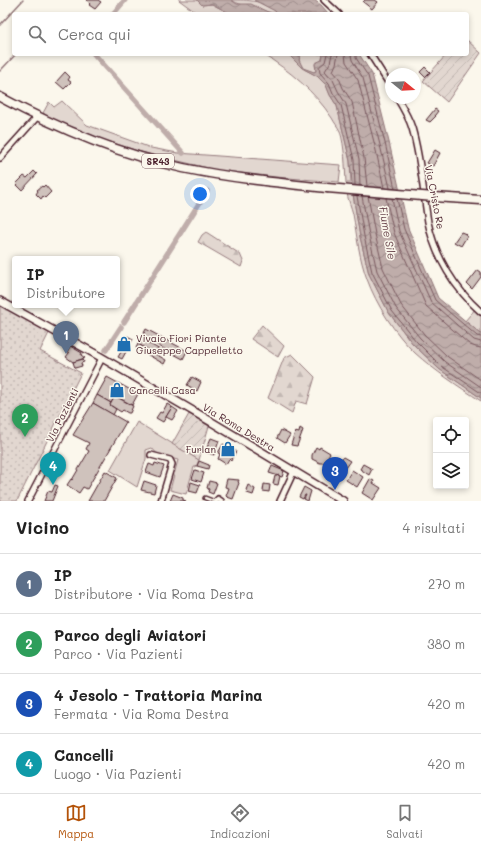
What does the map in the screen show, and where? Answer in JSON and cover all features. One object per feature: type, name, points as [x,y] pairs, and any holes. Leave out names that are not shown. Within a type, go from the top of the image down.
[{"type":"main road","name":"SR43","points":[[0,97],[37,117],[117,149],[182,168],[220,175],[327,188],[481,200]]},
{"type":"street","points":[[324,0],[336,12]]},
{"type":"street","points":[[371,56],[385,78]]},
{"type":"street","name":"Via Cristo Re","points":[[400,104],[412,128],[429,223],[437,250],[457,288],[481,312]]},
{"type":"street","points":[[0,158],[37,117]]},
{"type":"street","name":"Via Roma Destra","points":[[0,296],[12,303]]},
{"type":"street","name":"Via Roma Destra","points":[[0,301],[12,307]]},
{"type":"street","name":"Via Roma Destra","points":[[13,308],[63,335]]},
{"type":"street","name":"Via Roma Destra","points":[[21,308],[63,335],[341,500]]},
{"type":"street","name":"Via Pazienti","points":[[28,501],[102,358]]},
{"type":"street","points":[[151,455],[170,460],[172,464],[161,501]]},
{"type":"street","points":[[280,501],[294,471]]},
{"type":"street","points":[[214,501],[220,499],[221,501]]},
{"type":"lane","points":[[205,498],[214,501]]},
{"type":"green space","points":[[179,0],[197,0],[202,5],[212,4],[227,12],[195,12]]},
{"type":"green space","points":[[231,0],[262,3],[268,5],[276,12],[268,12]]},
{"type":"green space","points":[[469,42],[481,53],[447,102],[423,81],[445,56],[469,56]]},
{"type":"green space","points":[[266,56],[290,56],[302,68],[299,60],[300,56],[323,56],[322,60],[315,64],[316,71],[314,72],[304,69],[317,76],[326,85],[337,106],[350,161],[351,183],[346,183],[343,143],[340,131],[325,108],[309,90],[283,67]]},
{"type":"green space","points":[[62,101],[87,125],[151,148],[178,153],[341,165],[339,182],[216,170],[141,152],[104,140],[50,118],[43,113],[49,102],[54,107]]},
{"type":"green space","points":[[347,193],[353,194],[360,237],[369,274],[389,313],[413,344],[439,369],[481,398],[481,401],[423,360],[393,328],[375,298],[364,271],[358,247],[353,214]]},
{"type":"green space","points":[[206,232],[240,254],[243,261],[241,267],[198,242],[202,235]]},
{"type":"green space","points":[[0,305],[49,333],[40,351],[81,373],[17,501],[0,501]]},
{"type":"green space","points":[[476,308],[481,312],[481,334],[465,321]]},
{"type":"green space","points":[[262,325],[284,346],[278,357],[251,339]]},
{"type":"green space","points":[[292,354],[315,377],[307,404],[296,401],[292,413],[268,398],[284,358]]},
{"type":"green space","points":[[189,414],[209,426],[199,460],[172,444]]},
{"type":"green space","points":[[137,422],[199,460],[196,467],[194,467],[186,494],[170,490],[178,460],[158,455],[152,448],[146,450],[146,459],[137,487],[110,470]]},
{"type":"water","points":[[197,0],[231,0],[237,4],[251,4],[268,12],[227,12],[212,4],[202,5]]},
{"type":"water","points":[[254,0],[314,0],[327,12],[276,12]]},
{"type":"water","name":"Fiume Sile","points":[[290,56],[300,56],[299,60],[303,68],[314,72],[316,71],[315,63],[322,60],[323,56],[360,56],[372,74],[408,228],[438,298],[481,334],[481,398],[439,369],[413,344],[389,313],[369,274],[360,237],[353,194],[350,161],[337,106],[326,85],[317,76],[302,68]]},
{"type":"building","points":[[86,0],[98,0],[101,2],[95,9],[89,5],[90,4]]},
{"type":"building","points":[[365,0],[375,0],[378,2],[372,9],[363,2]]},
{"type":"building","points":[[425,67],[430,72],[425,77],[421,71]]},
{"type":"building","points":[[65,72],[70,77],[68,80],[71,82],[64,89],[56,82]]},
{"type":"building","points":[[435,109],[438,111],[435,115],[436,116],[430,122],[426,120]]},
{"type":"building","points":[[435,150],[440,153],[433,166],[427,163]]},
{"type":"building","points":[[34,171],[37,174],[22,190],[16,184],[24,176],[27,178]]},
{"type":"building","points":[[45,185],[51,192],[45,198],[43,196],[41,199],[36,194],[38,191],[37,190]]},
{"type":"building","points":[[461,232],[467,236],[461,246],[454,242]]},
{"type":"building","points":[[478,270],[481,272],[481,277],[472,289],[467,284]]},
{"type":"building","points":[[146,329],[187,351],[183,359],[142,337]]},
{"type":"building","points":[[127,336],[133,339],[122,359],[118,357],[124,347],[122,345]]},
{"type":"building","points":[[141,339],[162,351],[159,356],[138,344]]},
{"type":"building","points":[[138,344],[166,360],[164,364],[136,348]]},
{"type":"building","points":[[70,346],[82,353],[81,355],[85,358],[73,362],[66,357],[69,353],[67,352]]},
{"type":"building","points":[[83,359],[84,362],[81,363],[82,366],[75,368],[73,362]]},
{"type":"building","points":[[107,377],[138,394],[132,405],[115,396],[111,403],[97,395]]},
{"type":"building","points":[[192,377],[201,382],[197,391],[187,385]]},
{"type":"building","points":[[97,395],[111,403],[110,405],[116,409],[113,415],[93,403]]},
{"type":"building","points":[[115,396],[133,406],[130,413],[123,410],[121,412],[110,405]]},
{"type":"building","points":[[93,403],[126,422],[87,489],[83,487],[79,493],[67,485],[71,479],[72,480],[89,451],[86,449],[89,443],[73,435]]},
{"type":"building","points":[[167,404],[172,407],[163,422],[156,418],[160,412],[162,413]]},
{"type":"building","points":[[172,407],[178,411],[172,420],[166,417]]},
{"type":"building","points":[[300,428],[303,430],[297,446],[291,445],[295,432],[299,433]]},
{"type":"building","points":[[281,430],[290,435],[285,443],[277,438]]},
{"type":"building","points":[[211,438],[219,441],[214,455],[205,452]]},
{"type":"building","points":[[223,444],[236,451],[231,461],[229,459],[226,464],[218,459],[220,454],[218,453]]},
{"type":"building","points":[[316,447],[319,449],[320,447],[330,453],[324,463],[320,463],[312,459],[312,455]]},
{"type":"building","points":[[343,457],[350,461],[340,475],[334,470]]},
{"type":"building","points":[[199,461],[209,465],[208,469],[197,466]]},
{"type":"building","points":[[155,463],[164,466],[160,477],[146,472],[149,464],[154,466]]},
{"type":"building","points":[[363,464],[372,469],[369,475],[360,469]]},
{"type":"building","points":[[272,466],[284,471],[282,477],[269,473]]},
{"type":"building","points":[[195,470],[204,473],[201,482],[192,479]]},
{"type":"building","points":[[352,470],[363,477],[357,487],[346,480]]},
{"type":"building","points":[[105,471],[117,478],[104,501],[88,501]]},
{"type":"building","points":[[275,476],[280,476],[278,485],[273,484]]},
{"type":"building","points":[[227,479],[239,480],[233,499],[226,496],[229,488],[225,487]]},
{"type":"building","points":[[370,479],[381,488],[373,500],[362,493]]},
{"type":"building","points":[[144,481],[156,485],[154,493],[141,490]]},
{"type":"building","points":[[209,481],[217,483],[213,494],[208,492],[209,489],[207,488]]},
{"type":"building","points":[[191,482],[200,485],[197,493],[189,491]]},
{"type":"building","points":[[264,484],[270,485],[269,492],[263,491]]},
{"type":"building","points":[[55,485],[58,486],[52,501],[44,501],[48,491],[52,492]]},
{"type":"building","points":[[248,485],[255,489],[253,495],[247,493],[248,491],[246,490]]},
{"type":"building","points":[[304,487],[311,491],[308,501],[304,499],[306,495],[303,499],[299,497]]},
{"type":"building","points":[[173,494],[183,498],[183,500],[186,501],[170,501]]},
{"type":"waterway","points":[[0,25],[23,0]]},
{"type":"waterway","points":[[115,12],[125,0]]},
{"type":"waterway","points":[[0,71],[14,56]]},
{"type":"waterway","points":[[96,56],[183,153]]},
{"type":"waterway","points":[[124,322],[207,191]]},
{"type":"waterway","points":[[106,350],[121,327]]},
{"type":"place","name":"Vivaio Fiori Piante Giuseppe Cappelletto","points":[[124,344]]},
{"type":"place","name":"IP","points":[[66,354]]},
{"type":"place","name":"Cancelli Casa","points":[[117,390]]},
{"type":"place","name":"Parco degli Aviatori","points":[[25,437]]},
{"type":"place","name":"Furlan","points":[[228,449]]},
{"type":"place","name":"Cancelli","points":[[53,485]]},
{"type":"place","name":"4 Jesolo - Trattoria Marina","points":[[335,490]]}]
